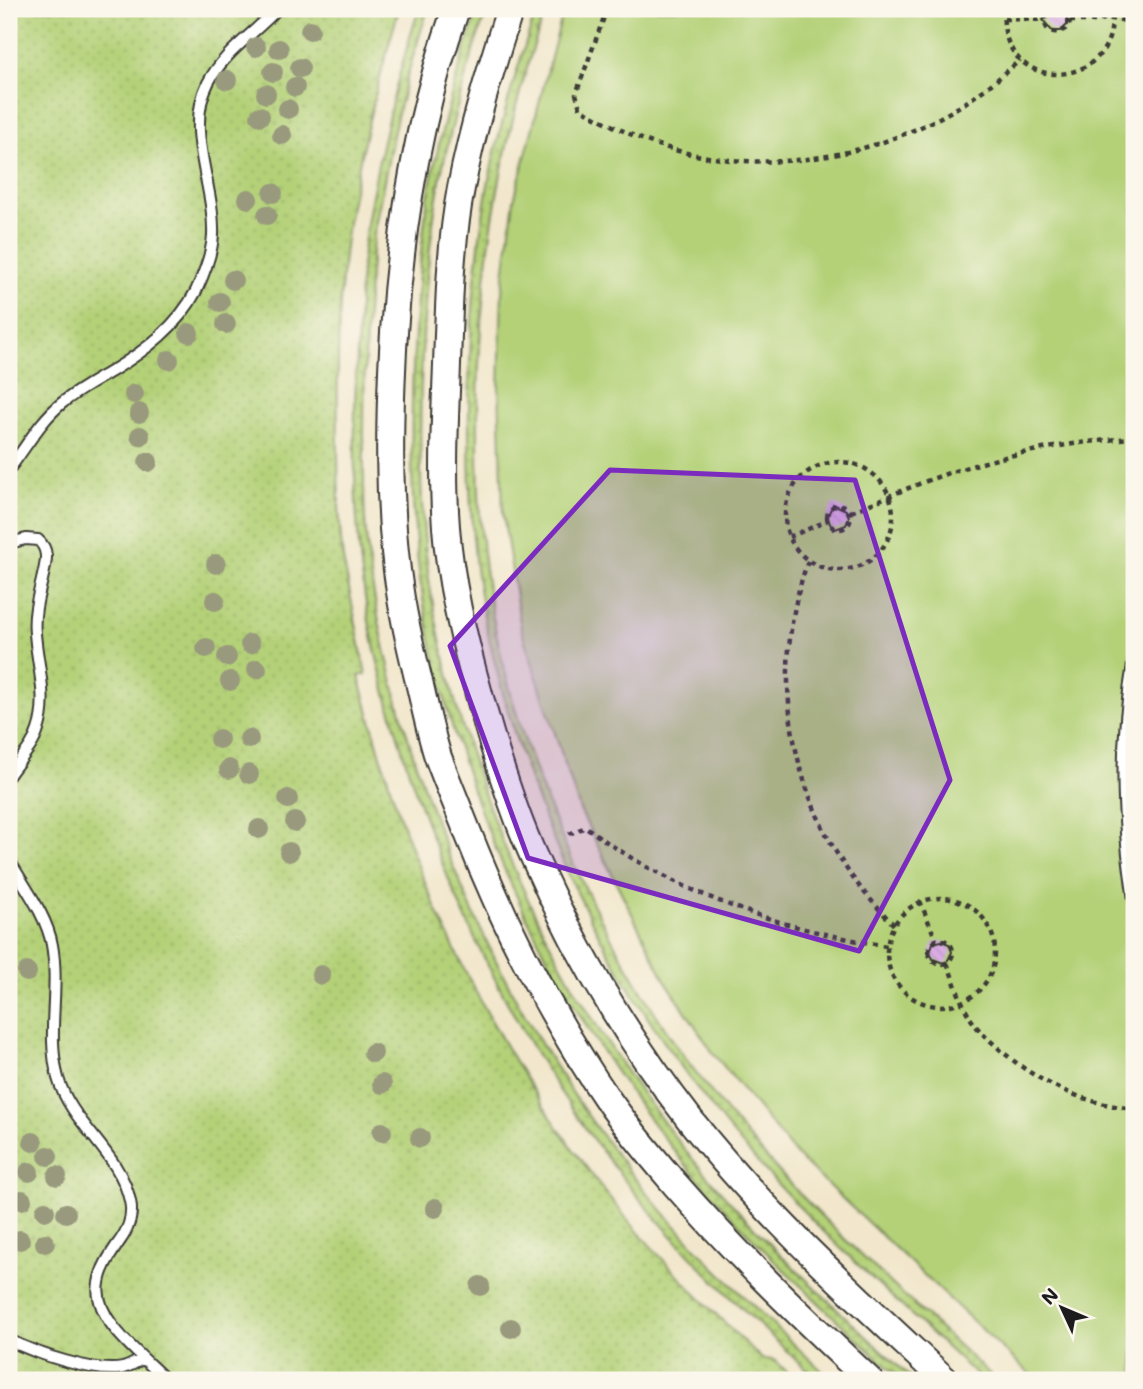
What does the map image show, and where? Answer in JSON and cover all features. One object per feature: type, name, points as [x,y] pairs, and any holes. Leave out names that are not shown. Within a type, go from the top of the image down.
[{"type":"street","points":[[456,9],[425,108],[411,177],[398,281],[390,400],[394,547],[407,636],[438,754],[483,871],[540,991],[609,1102],[649,1154],[744,1259],[869,1380]]},
{"type":"street","points":[[510,9],[475,121],[461,191],[451,266],[445,495],[452,573],[468,653],[508,789],[531,852],[555,905],[588,965],[614,1009],[691,1121],[823,1266],[945,1380]]},
{"type":"lane","points":[[9,468],[31,436],[62,403],[149,345],[178,318],[196,291],[211,252],[213,236],[210,197],[199,131],[202,99],[207,84],[227,56],[277,9]]},
{"type":"lane","points":[[9,543],[26,539],[38,540],[45,548],[46,558],[34,624],[42,694],[40,724],[33,741],[9,775]]},
{"type":"lane","points":[[1134,658],[1126,702],[1123,774],[1126,845],[1134,900]]},
{"type":"lane","points":[[9,860],[46,924],[52,944],[55,983],[52,1043],[58,1078],[76,1113],[121,1176],[131,1206],[127,1230],[102,1270],[98,1293],[100,1306],[108,1320],[166,1380]]},
{"type":"lane","points":[[9,1340],[71,1362],[102,1368],[125,1368],[143,1358]]},
{"type":"path","points":[[607,9],[576,94],[580,108],[653,143],[720,159],[797,161],[850,152],[876,144],[922,126],[965,103],[1020,60]]},
{"type":"path","points":[[1004,9],[1005,36],[1020,60],[1032,68],[1059,75],[1086,66],[1106,46],[1111,33],[1111,9]]},
{"type":"path","points":[[1054,9],[1046,14],[1045,20],[1046,26],[1057,33],[1064,32],[1070,21],[1069,14],[1061,9]]},
{"type":"path","points":[[1070,21],[1097,21],[1112,17],[1134,24]]},
{"type":"path","points":[[1003,19],[1045,20]]},
{"type":"path","points":[[851,512],[951,473],[994,460],[1075,444],[1134,438]]},
{"type":"path","points":[[846,463],[860,466],[883,483],[889,496],[893,509],[891,530],[882,550],[860,567],[846,571],[818,567],[796,550],[789,537],[785,510],[789,496],[796,483],[818,466],[846,463]]},
{"type":"path","points":[[841,504],[851,512],[852,519],[844,529],[831,527],[827,522],[826,515],[834,505],[841,504]]},
{"type":"path","points":[[789,537],[827,522]]},
{"type":"path","points":[[808,561],[792,619],[788,661],[789,703],[796,754],[816,813],[836,853],[863,890],[894,925]]},
{"type":"path","points":[[569,834],[586,827],[666,876],[761,916],[828,935],[887,946]]},
{"type":"path","points":[[948,897],[962,901],[974,908],[992,930],[995,958],[992,972],[975,994],[962,1002],[949,1006],[934,1006],[921,1002],[908,995],[891,973],[887,946],[894,925],[908,909],[920,901],[948,897]]},
{"type":"path","points":[[920,901],[936,940]]},
{"type":"path","points":[[943,939],[953,947],[952,959],[947,963],[940,965],[930,957],[931,944],[936,940],[943,939]]},
{"type":"path","points":[[947,963],[971,1019],[1013,1062],[1034,1076],[1086,1100],[1134,1109]]},
{"type":"highlighted area","points":[[610,470],[855,480],[950,780],[859,951],[528,858],[450,646]]},
{"type":"green space","points":[[9,9],[399,9],[369,119],[357,175],[347,231],[338,344],[341,538],[366,674],[359,676],[377,743],[413,853],[432,898],[474,987],[522,1073],[606,1193],[662,1258],[762,1359],[774,1360],[796,1380],[9,1380]]},
{"type":"green space","points":[[419,9],[428,9],[397,115],[375,228],[367,306],[365,372],[366,538],[377,614],[402,717],[442,838],[466,898],[523,1013],[556,1068],[592,1121],[653,1200],[702,1254],[832,1380],[818,1380],[691,1257],[622,1177],[548,1073],[486,961],[459,903],[413,784],[394,723],[367,613],[361,570],[355,487],[356,376],[363,249],[369,212],[391,105]]},
{"type":"green space","points":[[478,9],[487,9],[455,115],[433,224],[423,334],[420,437],[421,491],[430,589],[448,674],[474,765],[517,876],[543,930],[571,983],[635,1084],[698,1166],[757,1230],[913,1380],[901,1380],[748,1234],[664,1138],[619,1076],[540,944],[506,874],[477,802],[453,729],[434,654],[420,579],[414,522],[413,377],[420,264],[431,180],[452,93]]},
{"type":"green space","points":[[537,9],[546,9],[514,113],[493,220],[478,382],[479,486],[485,569],[506,676],[521,728],[559,831],[581,880],[633,976],[683,1055],[737,1124],[784,1177],[873,1266],[996,1380],[982,1380],[875,1281],[772,1178],[709,1104],[642,1008],[584,907],[560,855],[518,746],[490,645],[476,568],[470,485],[469,376],[472,316],[486,196],[508,101]]},
{"type":"green space","points":[[567,9],[1134,9],[1134,1380],[1036,1380],[797,1156],[713,1053],[665,980],[580,810],[521,629],[503,514],[499,388],[502,291],[514,200],[560,23]]},
{"type":"building","points":[[1053,10],[1062,11],[1067,17],[1067,25],[1061,31],[1052,31],[1043,20]]},
{"type":"building","points":[[833,504],[846,510],[849,517],[846,525],[833,530],[827,517]]},
{"type":"building","points":[[941,941],[949,944],[952,952],[946,964],[933,959],[930,952],[933,943]]}]
